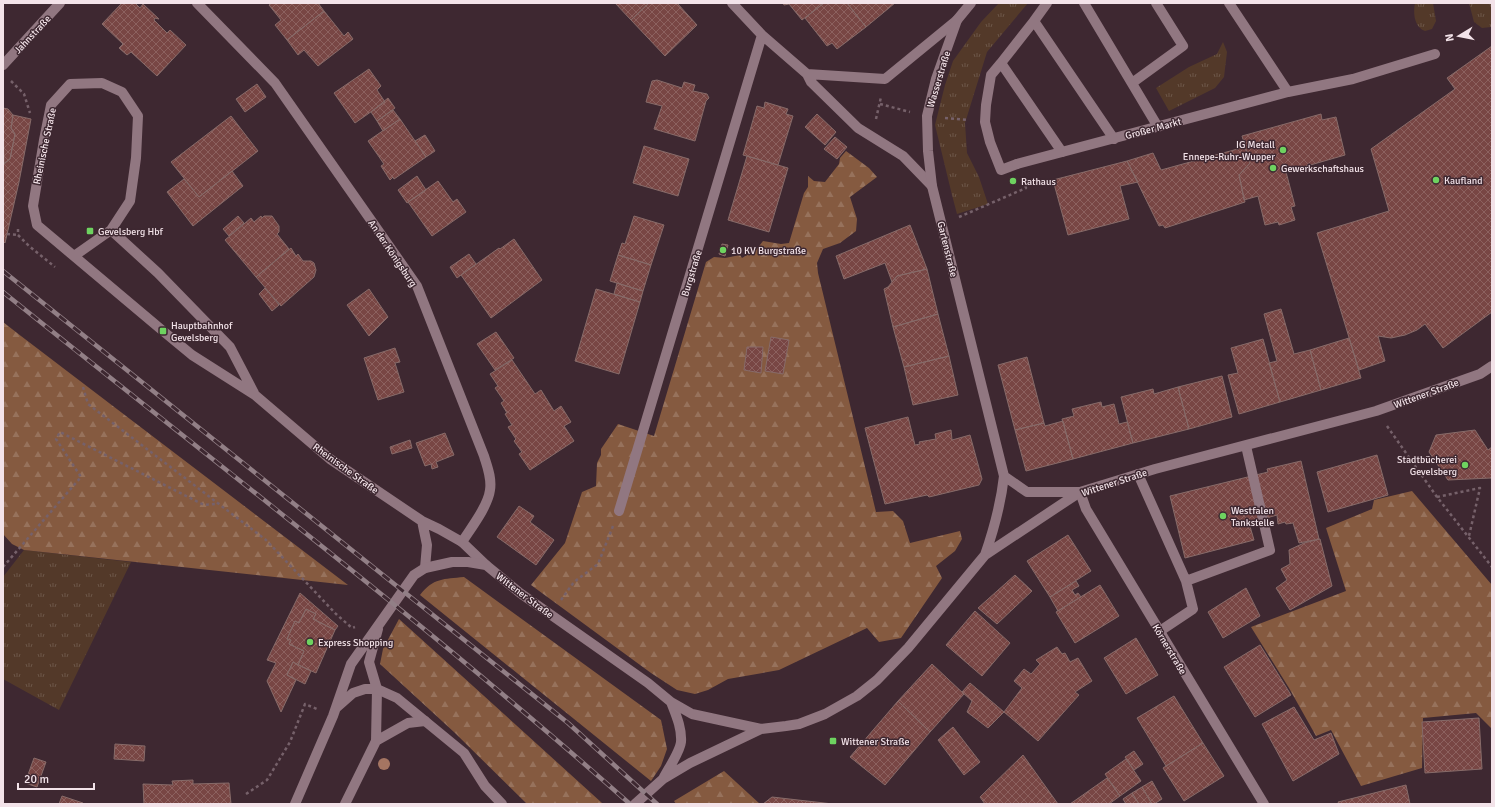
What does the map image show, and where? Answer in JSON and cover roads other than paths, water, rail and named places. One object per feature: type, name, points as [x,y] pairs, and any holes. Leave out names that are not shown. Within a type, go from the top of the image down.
[{"type":"street","name":"Jahnstraße","points":[[3,64],[60,3]]},
{"type":"street","name":"An der Königsburg","points":[[197,3],[275,83],[417,286],[484,456],[490,476],[490,490],[486,503],[462,542]]},
{"type":"street","points":[[732,3],[762,35],[807,74],[811,82],[858,128],[903,156],[932,186]]},
{"type":"street","name":"Wasserstraße","points":[[932,186],[928,151],[927,116],[936,79],[957,20],[971,3]]},
{"type":"street","points":[[1047,3],[1001,63],[1062,152]]},
{"type":"street","points":[[1084,3],[1158,127]]},
{"type":"street","points":[[1132,83],[1183,46],[1156,3]]},
{"type":"street","points":[[1229,3],[1288,92]]},
{"type":"street","points":[[807,74],[885,79],[957,20]]},
{"type":"street","points":[[1034,21],[1114,139]]},
{"type":"street","name":"Burgstraße","points":[[619,511],[762,35]]},
{"type":"street","name":"Großer Markt","points":[[1001,63],[991,75],[985,122],[990,142],[1001,170],[1017,164],[1288,92],[1353,79],[1435,54]]},
{"type":"street","name":"Rheinische Straße","points":[[74,256],[111,230],[130,201],[136,158],[138,116],[122,92],[102,82],[70,84],[52,105],[44,140],[33,206],[37,225],[162,331],[192,354],[255,395],[330,458],[422,521],[439,528],[462,542],[486,565]]},
{"type":"street","name":"Gartenstraße","points":[[932,186],[1004,476],[994,531],[985,555]]},
{"type":"street","name":"Rheinische Straße","points":[[111,230],[158,273],[230,346],[255,395]]},
{"type":"street","name":"Wittener Straße","points":[[635,804],[663,779],[690,763],[761,729],[805,722],[825,714],[862,692],[877,680],[908,648],[985,555],[1080,492],[1138,474],[1376,411],[1480,374],[1492,366]]},
{"type":"street","points":[[1186,580],[1270,550],[1246,446]]},
{"type":"street","points":[[1138,474],[1186,580],[1193,609],[1160,631]]},
{"type":"street","points":[[1004,476],[1027,492],[1080,492]]},
{"type":"street","name":"Körnerstraße","points":[[1080,492],[1086,509],[1264,804]]},
{"type":"street","points":[[422,521],[427,545],[425,568]]},
{"type":"street","name":"Wittener Straße","points":[[295,804],[334,713],[350,664],[414,575],[425,568],[452,562],[468,562],[486,565],[550,614],[648,683],[670,702],[692,714],[761,729]]},
{"type":"street","name":"Wittener Straße","points":[[334,713],[353,693],[365,689],[376,689],[369,662],[380,621]]},
{"type":"street","points":[[345,804],[376,741],[376,689],[397,698],[464,753],[485,786],[502,804]]},
{"type":"street","name":"Wittener Straße","points":[[663,779],[681,743],[678,720],[670,702]]},
{"type":"street","points":[[376,741],[408,723],[425,721]]},
{"type":"railway","points":[[3,271],[568,723],[657,804]]},
{"type":"railway","points":[[3,292],[320,544],[476,672],[630,804]]},
{"type":"place","name":"IG Metall Ennepe-Ruhr-Wupper","points":[[1283,150]]},
{"type":"place","name":"Gewerkschaftshaus","points":[[1273,168]]},
{"type":"place","name":"Kaufland","points":[[1436,180]]},
{"type":"place","name":"Rathaus","points":[[1013,181]]},
{"type":"place","name":"Gevelsberg Hbf","points":[[90,231]]},
{"type":"place","name":"10 KV Burgstraße","points":[[723,250]]},
{"type":"place","name":"Hauptbahnhof Gevelsberg","points":[[163,331]]},
{"type":"place","name":"Stadtbücherei Gevelsberg","points":[[1465,465]]},
{"type":"place","name":"Westfalen Tankstelle","points":[[1223,516]]},
{"type":"place","name":"Express Shopping","points":[[310,642]]},
{"type":"place","name":"Wittener Straße","points":[[833,741]]}]
